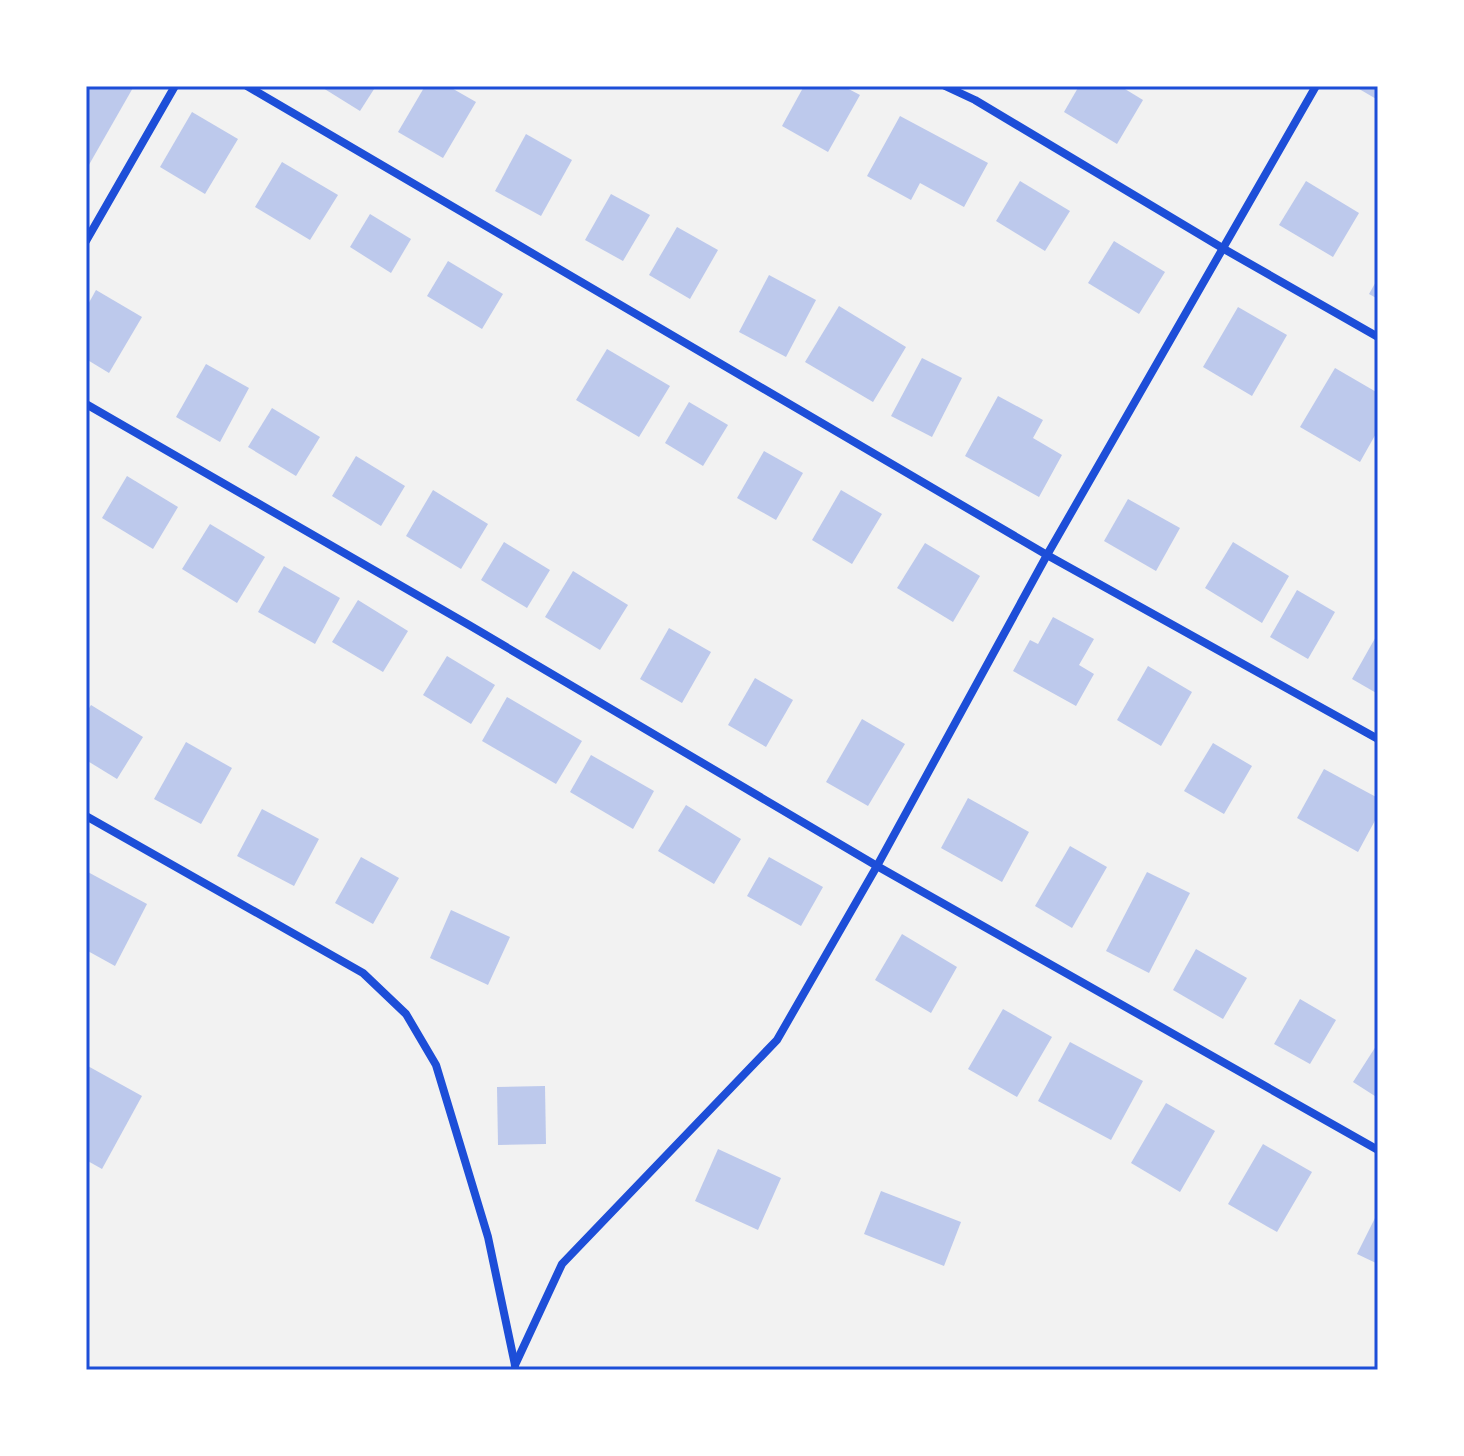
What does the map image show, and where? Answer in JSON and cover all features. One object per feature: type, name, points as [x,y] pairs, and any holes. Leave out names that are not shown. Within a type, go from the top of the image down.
[{"type":"street","points":[[86,241],[175,86]]},
{"type":"street","points":[[247,86],[1047,555],[1378,739]]},
{"type":"street","points":[[945,86],[975,100],[1378,337]]},
{"type":"street","points":[[515,1368],[562,1264],[777,1040],[877,866],[1047,555],[1316,86]]},
{"type":"street","points":[[86,404],[877,866],[1378,1150]]},
{"type":"street","points":[[86,816],[363,973],[406,1014],[436,1065],[488,1237],[515,1368]]},
{"type":"building","points":[[86,86],[134,86],[86,170]]},
{"type":"building","points":[[324,86],[376,86],[360,111]]},
{"type":"building","points":[[425,86],[448,86],[476,102],[443,158],[398,132]]},
{"type":"building","points":[[804,86],[843,86],[860,95],[828,152],[782,126]]},
{"type":"building","points":[[1079,86],[1120,86],[1143,100],[1117,144],[1064,112]]},
{"type":"building","points":[[1354,86],[1378,86],[1378,100]]},
{"type":"building","points":[[192,112],[238,139],[205,194],[160,167]]},
{"type":"building","points":[[900,116],[988,163],[964,207],[920,183],[911,200],[867,176]]},
{"type":"building","points":[[526,134],[572,160],[541,216],[495,191]]},
{"type":"building","points":[[282,162],[338,195],[310,240],[255,207]]},
{"type":"building","points":[[1020,181],[1070,211],[1045,251],[996,221]]},
{"type":"building","points":[[1306,181],[1359,213],[1333,257],[1279,225]]},
{"type":"building","points":[[611,194],[650,215],[623,261],[585,240]]},
{"type":"building","points":[[370,214],[411,239],[391,273],[350,247]]},
{"type":"building","points":[[677,227],[718,250],[690,299],[649,275]]},
{"type":"building","points":[[1114,241],[1165,272],[1139,314],[1088,283]]},
{"type":"building","points":[[448,261],[503,294],[482,329],[427,296]]},
{"type":"building","points":[[769,275],[816,300],[786,357],[739,332]]},
{"type":"building","points":[[1378,278],[1378,299],[1369,294]]},
{"type":"building","points":[[96,290],[142,317],[109,373],[86,359],[86,308]]},
{"type":"building","points":[[839,306],[906,347],[873,402],[805,362]]},
{"type":"building","points":[[1238,307],[1287,335],[1252,396],[1203,367]]},
{"type":"building","points":[[607,349],[670,386],[639,437],[576,400]]},
{"type":"building","points":[[922,358],[962,378],[932,437],[891,416]]},
{"type":"building","points":[[206,364],[249,388],[220,442],[176,417]]},
{"type":"building","points":[[1335,368],[1378,393],[1378,430],[1360,462],[1300,427]]},
{"type":"building","points":[[998,396],[1043,420],[1033,438],[1062,455],[1039,497],[965,456]]},
{"type":"building","points":[[689,402],[728,425],[703,466],[665,443]]},
{"type":"building","points":[[272,408],[320,437],[296,476],[248,447]]},
{"type":"building","points":[[764,451],[803,473],[776,520],[737,498]]},
{"type":"building","points":[[356,456],[405,486],[381,526],[332,496]]},
{"type":"building","points":[[127,476],[178,507],[153,549],[102,518]]},
{"type":"building","points":[[433,490],[488,524],[461,569],[406,536]]},
{"type":"building","points":[[841,490],[882,514],[852,564],[812,540]]},
{"type":"building","points":[[1128,499],[1180,528],[1156,571],[1104,541]]},
{"type":"building","points":[[210,524],[265,557],[237,603],[182,569]]},
{"type":"building","points":[[504,542],[550,570],[527,608],[481,580]]},
{"type":"building","points":[[1233,542],[1289,576],[1262,623],[1205,588]]},
{"type":"building","points":[[925,543],[980,576],[953,622],[897,588]]},
{"type":"building","points":[[284,566],[340,598],[315,644],[258,612]]},
{"type":"building","points":[[573,571],[628,605],[600,650],[545,617]]},
{"type":"building","points":[[1297,590],[1335,612],[1308,659],[1270,637]]},
{"type":"building","points":[[358,600],[408,631],[383,672],[332,642]]},
{"type":"building","points":[[1053,617],[1094,639],[1079,665],[1094,674],[1076,706],[1013,671],[1030,640],[1038,644]]},
{"type":"building","points":[[669,628],[711,652],[682,703],[640,679]]},
{"type":"building","points":[[1378,633],[1378,694],[1352,679]]},
{"type":"building","points":[[447,656],[495,685],[471,724],[423,695]]},
{"type":"building","points":[[1148,666],[1192,692],[1161,746],[1117,720]]},
{"type":"building","points":[[755,678],[793,700],[766,747],[728,725]]},
{"type":"building","points":[[507,697],[582,741],[556,784],[482,741]]},
{"type":"building","points":[[91,705],[143,737],[117,779],[86,760],[86,713]]},
{"type":"building","points":[[862,719],[905,744],[868,806],[826,782]]},
{"type":"building","points":[[186,742],[232,768],[201,824],[154,799]]},
{"type":"building","points":[[1213,743],[1252,766],[1224,814],[1184,791]]},
{"type":"building","points":[[591,755],[654,791],[633,829],[570,792]]},
{"type":"building","points":[[1324,769],[1378,798],[1378,815],[1358,852],[1297,818]]},
{"type":"building","points":[[968,798],[1029,832],[1002,882],[941,848]]},
{"type":"building","points":[[686,805],[741,839],[714,884],[658,851]]},
{"type":"building","points":[[262,809],[319,839],[294,886],[237,856]]},
{"type":"building","points":[[1070,846],[1107,867],[1072,928],[1035,906]]},
{"type":"building","points":[[361,857],[399,878],[373,924],[335,903]]},
{"type":"building","points":[[769,857],[823,887],[801,926],[747,896]]},
{"type":"building","points":[[86,871],[147,904],[115,966],[86,950]]},
{"type":"building","points":[[1147,872],[1190,893],[1149,973],[1106,951]]},
{"type":"building","points":[[451,910],[510,937],[488,985],[430,958]]},
{"type":"building","points":[[902,934],[957,967],[931,1013],[875,980]]},
{"type":"building","points":[[1196,949],[1247,978],[1223,1019],[1173,990]]},
{"type":"building","points":[[1300,999],[1336,1020],[1310,1064],[1274,1044]]},
{"type":"building","points":[[1003,1009],[1052,1037],[1017,1097],[968,1069]]},
{"type":"building","points":[[1070,1042],[1143,1081],[1111,1140],[1038,1101]]},
{"type":"building","points":[[1378,1043],[1378,1098],[1353,1082]]},
{"type":"building","points":[[86,1065],[142,1096],[102,1169],[86,1160]]},
{"type":"building","points":[[545,1086],[546,1144],[498,1145],[497,1087]]},
{"type":"building","points":[[1166,1103],[1215,1131],[1180,1192],[1131,1163]]},
{"type":"building","points":[[1263,1144],[1312,1172],[1277,1232],[1228,1204]]},
{"type":"building","points":[[718,1149],[781,1178],[758,1230],[695,1201]]},
{"type":"building","points":[[881,1191],[961,1222],[944,1266],[864,1234]]},
{"type":"building","points":[[1378,1212],[1378,1264],[1357,1254]]}]
